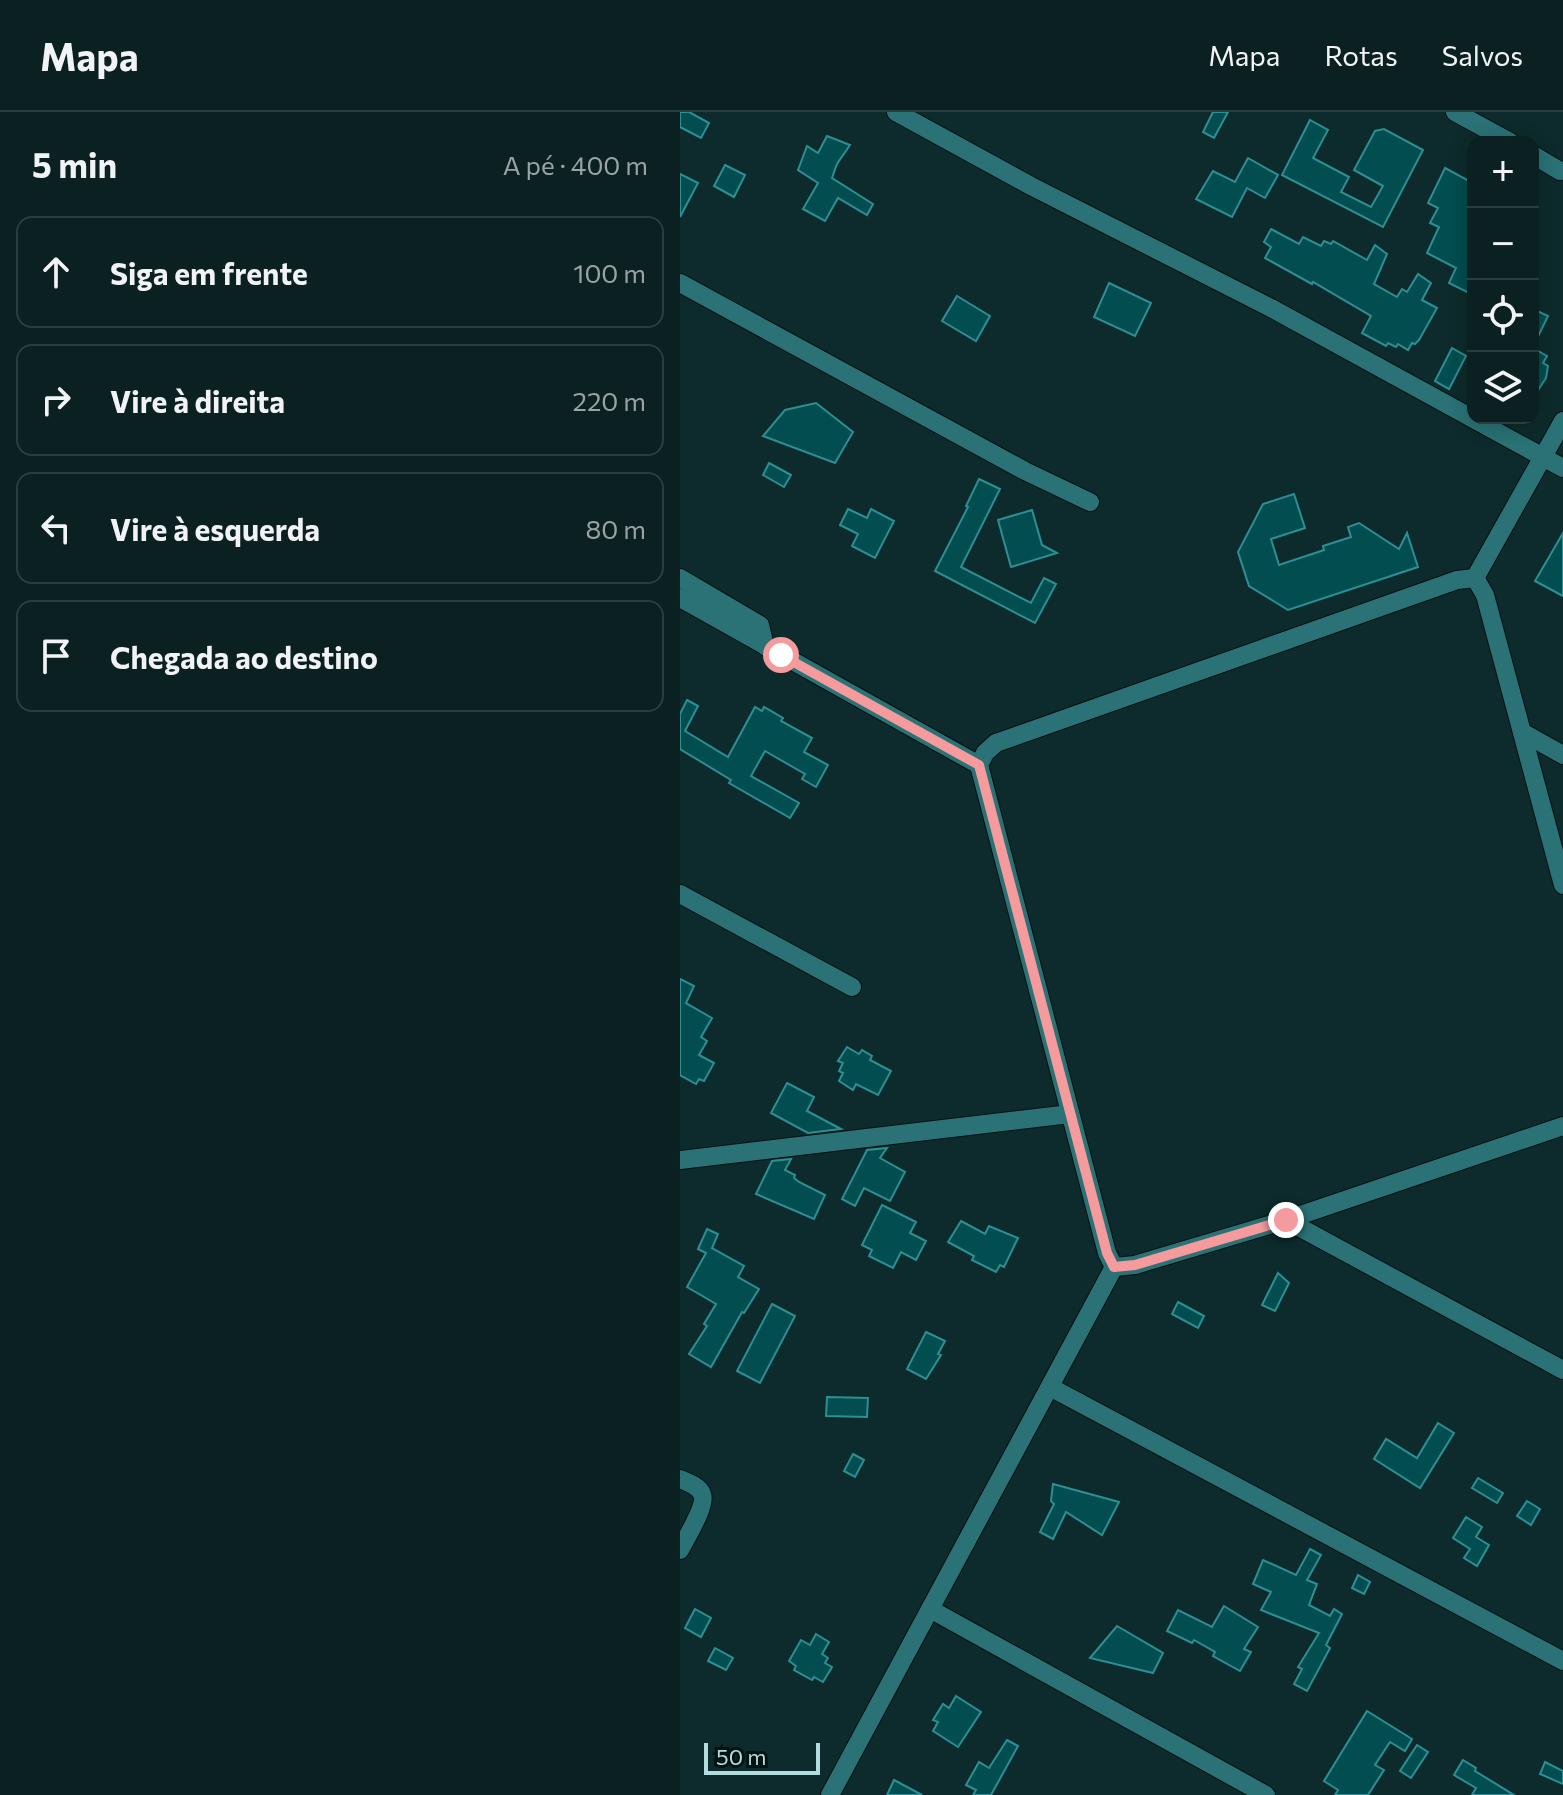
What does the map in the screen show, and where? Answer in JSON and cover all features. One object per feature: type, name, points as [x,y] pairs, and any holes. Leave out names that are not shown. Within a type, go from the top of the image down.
[{"type":"street","points":[[896,112],[1031,186],[1271,308],[1563,468]]},
{"type":"street","points":[[1455,112],[1499,136]]},
{"type":"street","points":[[1539,159],[1560,171]]},
{"type":"street","points":[[680,283],[975,441],[1025,471],[1090,502]]},
{"type":"street","points":[[1475,578],[1563,421]]},
{"type":"street","points":[[680,578],[760,625],[765,646]]},
{"type":"street","points":[[1475,578],[1485,595],[1563,885]]},
{"type":"street","points":[[1114,1267],[1107,1253],[979,765],[985,753],[996,743],[1457,580],[1475,578]]},
{"type":"street","points":[[680,598],[979,765]]},
{"type":"street","points":[[1522,732],[1563,755]]},
{"type":"street","points":[[680,894],[852,987]]},
{"type":"street","points":[[680,1160],[1070,1114]]},
{"type":"street","points":[[1114,1267],[1135,1265],[1286,1220],[1563,1126]]},
{"type":"street","points":[[1286,1220],[1563,1370]]},
{"type":"street","points":[[830,1795],[1114,1267]]},
{"type":"street","points":[[1050,1387],[1563,1661]]},
{"type":"street","points":[[680,1479],[699,1489],[703,1495],[703,1504],[680,1550]]},
{"type":"street","points":[[930,1609],[1266,1795]]},
{"type":"building","points":[[680,112],[689,112],[709,123],[701,138],[680,127]]},
{"type":"building","points":[[1213,112],[1228,112],[1214,138],[1203,132]]},
{"type":"building","points":[[1310,120],[1328,130],[1313,158],[1349,177],[1341,192],[1371,207],[1383,186],[1354,170],[1375,131],[1384,129],[1423,150],[1383,227],[1282,175]]},
{"type":"building","points":[[827,136],[850,145],[832,178],[873,204],[867,215],[838,198],[825,221],[803,209],[818,183],[798,170],[807,146],[818,153]]},
{"type":"building","points":[[1248,158],[1278,175],[1265,198],[1247,188],[1232,217],[1196,199],[1213,171],[1235,182]]},
{"type":"building","points":[[725,165],[745,175],[734,197],[714,186]]},
{"type":"building","points":[[1445,168],[1467,180],[1467,292],[1449,283],[1456,268],[1427,253],[1439,227],[1430,223],[1438,208],[1428,203]]},
{"type":"building","points":[[680,174],[698,183],[680,217]]},
{"type":"building","points":[[1271,229],[1299,244],[1303,237],[1321,246],[1324,241],[1331,244],[1333,241],[1367,260],[1375,245],[1387,254],[1374,284],[1397,297],[1402,289],[1407,292],[1418,274],[1431,283],[1422,300],[1437,308],[1419,340],[1412,343],[1408,350],[1398,344],[1396,347],[1388,343],[1386,346],[1362,333],[1371,316],[1265,258],[1271,247],[1264,242]]},
{"type":"building","points":[[1109,283],[1151,303],[1135,336],[1094,317]]},
{"type":"building","points":[[957,296],[990,316],[976,341],[942,321]]},
{"type":"building","points":[[1539,312],[1548,316],[1539,335]]},
{"type":"building","points":[[1452,348],[1466,356],[1449,389],[1435,381]]},
{"type":"building","points":[[1539,351],[1547,356],[1543,363],[1548,366],[1546,378],[1539,389]]},
{"type":"building","points":[[816,403],[853,432],[835,463],[763,436],[785,410]]},
{"type":"building","points":[[769,463],[791,475],[784,487],[763,475]]},
{"type":"building","points":[[979,479],[1000,489],[961,567],[1031,603],[1044,578],[1056,584],[1035,623],[935,571]]},
{"type":"building","points":[[1294,494],[1305,528],[1271,539],[1279,565],[1351,537],[1348,527],[1359,523],[1399,549],[1407,533],[1418,567],[1288,610],[1249,586],[1238,552],[1263,504]]},
{"type":"building","points":[[848,509],[867,518],[871,509],[894,521],[875,558],[852,546],[858,534],[840,525]]},
{"type":"building","points":[[1032,510],[1042,545],[1057,553],[1011,567],[998,520]]},
{"type":"building","points":[[1563,533],[1563,596],[1535,581]]},
{"type":"building","points":[[687,700],[698,706],[685,731],[728,757],[755,707],[762,711],[764,707],[783,718],[781,721],[812,738],[804,752],[828,765],[816,787],[802,779],[805,774],[765,751],[751,776],[799,803],[790,818],[729,783],[731,780],[680,749],[680,714]]},
{"type":"building","points":[[680,979],[694,986],[686,1003],[712,1018],[701,1037],[707,1041],[699,1055],[714,1063],[704,1081],[699,1079],[696,1084],[680,1075]]},
{"type":"building","points":[[847,1047],[859,1054],[862,1050],[872,1056],[870,1060],[891,1071],[878,1095],[856,1084],[853,1090],[839,1081],[843,1063],[838,1061]]},
{"type":"building","points":[[787,1083],[814,1097],[807,1111],[841,1129],[808,1133],[771,1113]]},
{"type":"building","points":[[887,1148],[880,1158],[905,1172],[890,1201],[864,1188],[855,1206],[842,1199],[867,1150]]},
{"type":"building","points":[[791,1159],[785,1170],[795,1175],[799,1182],[825,1195],[814,1219],[756,1194],[772,1161]]},
{"type":"building","points":[[882,1205],[916,1222],[910,1233],[926,1241],[916,1260],[901,1252],[893,1268],[869,1256],[872,1250],[862,1245]]},
{"type":"building","points":[[961,1221],[985,1234],[989,1226],[1018,1238],[1004,1267],[1000,1265],[996,1272],[972,1260],[974,1256],[948,1242]]},
{"type":"building","points":[[707,1229],[718,1234],[712,1248],[744,1266],[738,1277],[759,1289],[742,1312],[711,1367],[689,1354],[707,1326],[704,1324],[716,1304],[687,1287],[706,1253],[698,1249]]},
{"type":"building","points":[[1278,1273],[1289,1283],[1275,1311],[1262,1305]]},
{"type":"building","points":[[1178,1302],[1204,1316],[1198,1328],[1172,1314]]},
{"type":"building","points":[[772,1304],[795,1316],[760,1383],[737,1371]]},
{"type":"building","points":[[926,1332],[945,1341],[938,1354],[941,1355],[926,1379],[907,1369]]},
{"type":"building","points":[[827,1397],[868,1398],[867,1417],[826,1416]]},
{"type":"building","points":[[1438,1423],[1454,1433],[1420,1488],[1374,1459],[1386,1439],[1417,1458]]},
{"type":"building","points":[[853,1454],[864,1460],[855,1477],[844,1471]]},
{"type":"building","points":[[1478,1478],[1503,1493],[1497,1503],[1472,1488]]},
{"type":"building","points":[[1053,1484],[1119,1502],[1102,1535],[1066,1512],[1053,1539],[1040,1532],[1054,1504],[1051,1501]]},
{"type":"building","points":[[1527,1501],[1540,1509],[1531,1525],[1517,1516]]},
{"type":"building","points":[[1466,1517],[1482,1527],[1476,1537],[1489,1545],[1477,1566],[1464,1558],[1470,1549],[1453,1538]]},
{"type":"building","points":[[1310,1549],[1321,1555],[1307,1580],[1317,1584],[1309,1605],[1330,1616],[1334,1609],[1342,1614],[1326,1645],[1330,1648],[1307,1691],[1294,1684],[1302,1669],[1298,1667],[1319,1633],[1261,1610],[1271,1592],[1253,1584],[1263,1560],[1296,1575]]},
{"type":"building","points":[[1358,1575],[1370,1582],[1364,1594],[1352,1588]]},
{"type":"building","points":[[1224,1606],[1258,1627],[1244,1649],[1251,1652],[1240,1671],[1213,1656],[1215,1652],[1194,1640],[1192,1643],[1167,1631],[1178,1610],[1212,1627]]},
{"type":"building","points":[[695,1609],[711,1618],[701,1637],[685,1628]]},
{"type":"building","points":[[1117,1626],[1163,1653],[1153,1673],[1090,1658]]},
{"type":"building","points":[[816,1634],[829,1642],[822,1654],[828,1658],[825,1663],[832,1667],[823,1682],[794,1670],[796,1666],[789,1661],[801,1640],[810,1645]]},
{"type":"building","points":[[715,1648],[733,1658],[726,1670],[708,1661]]},
{"type":"building","points":[[956,1696],[981,1712],[958,1747],[933,1731],[938,1722],[933,1720],[943,1704],[949,1708]]},
{"type":"building","points":[[1367,1711],[1412,1739],[1405,1751],[1390,1742],[1375,1765],[1384,1770],[1368,1795],[1335,1795],[1338,1790],[1324,1781]]},
{"type":"building","points":[[1007,1740],[1018,1746],[991,1795],[973,1795],[976,1790],[966,1785],[979,1762],[989,1768]]},
{"type":"building","points":[[1417,1745],[1428,1752],[1411,1778],[1400,1771]]},
{"type":"building","points":[[1463,1760],[1514,1795],[1472,1795],[1476,1788],[1454,1775]]},
{"type":"building","points":[[1545,1762],[1563,1771],[1563,1784],[1540,1774]]},
{"type":"building","points":[[894,1780],[922,1795],[887,1795]]},
{"type":"route","points":[[781,655],[979,765],[1107,1253],[1114,1267],[1135,1265],[1286,1220]]}]
